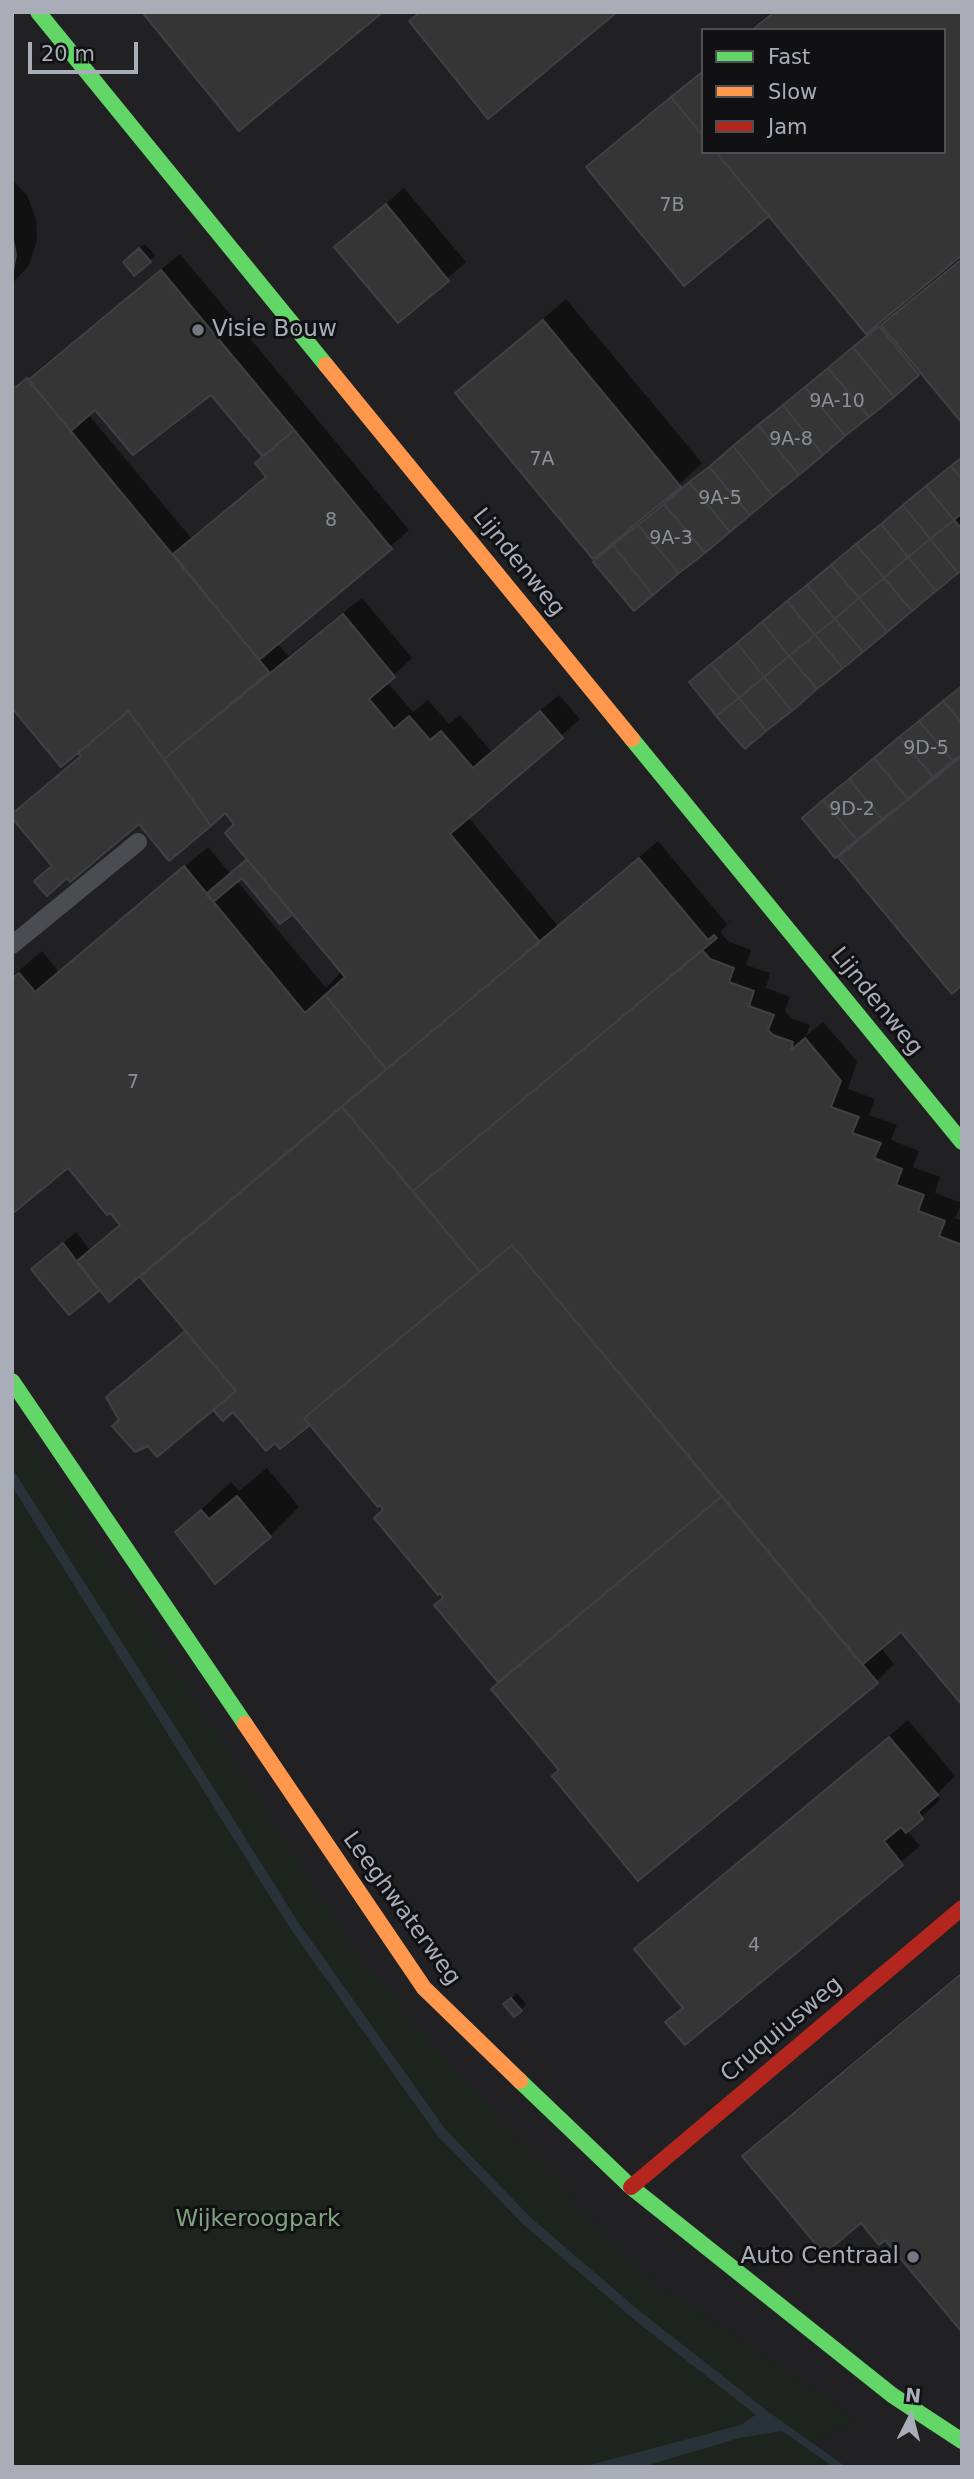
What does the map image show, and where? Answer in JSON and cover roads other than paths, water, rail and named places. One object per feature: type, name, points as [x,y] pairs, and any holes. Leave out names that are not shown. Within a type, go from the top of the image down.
[{"type":"street","name":"Lijndenweg","points":[[38,12],[962,1142]]},
{"type":"street","name":"Leeghwaterweg","points":[[12,1381],[424,1988],[631,2187],[892,2395],[962,2441]]},
{"type":"street","name":"Cruquiusweg","points":[[631,2187],[962,1908]]},
{"type":"lane","points":[[12,945],[138,842]]},
{"type":"waterway","points":[[12,1477],[294,1925],[441,2132],[527,2221],[639,2317],[763,2414]]},
{"type":"place","name":"Visie Bouw","points":[[198,330]]},
{"type":"place","name":"Auto Centraal","points":[[913,2257]]},
{"type":"park label","name":"Wijkeroogpark","points":[[258,2220]]}]
